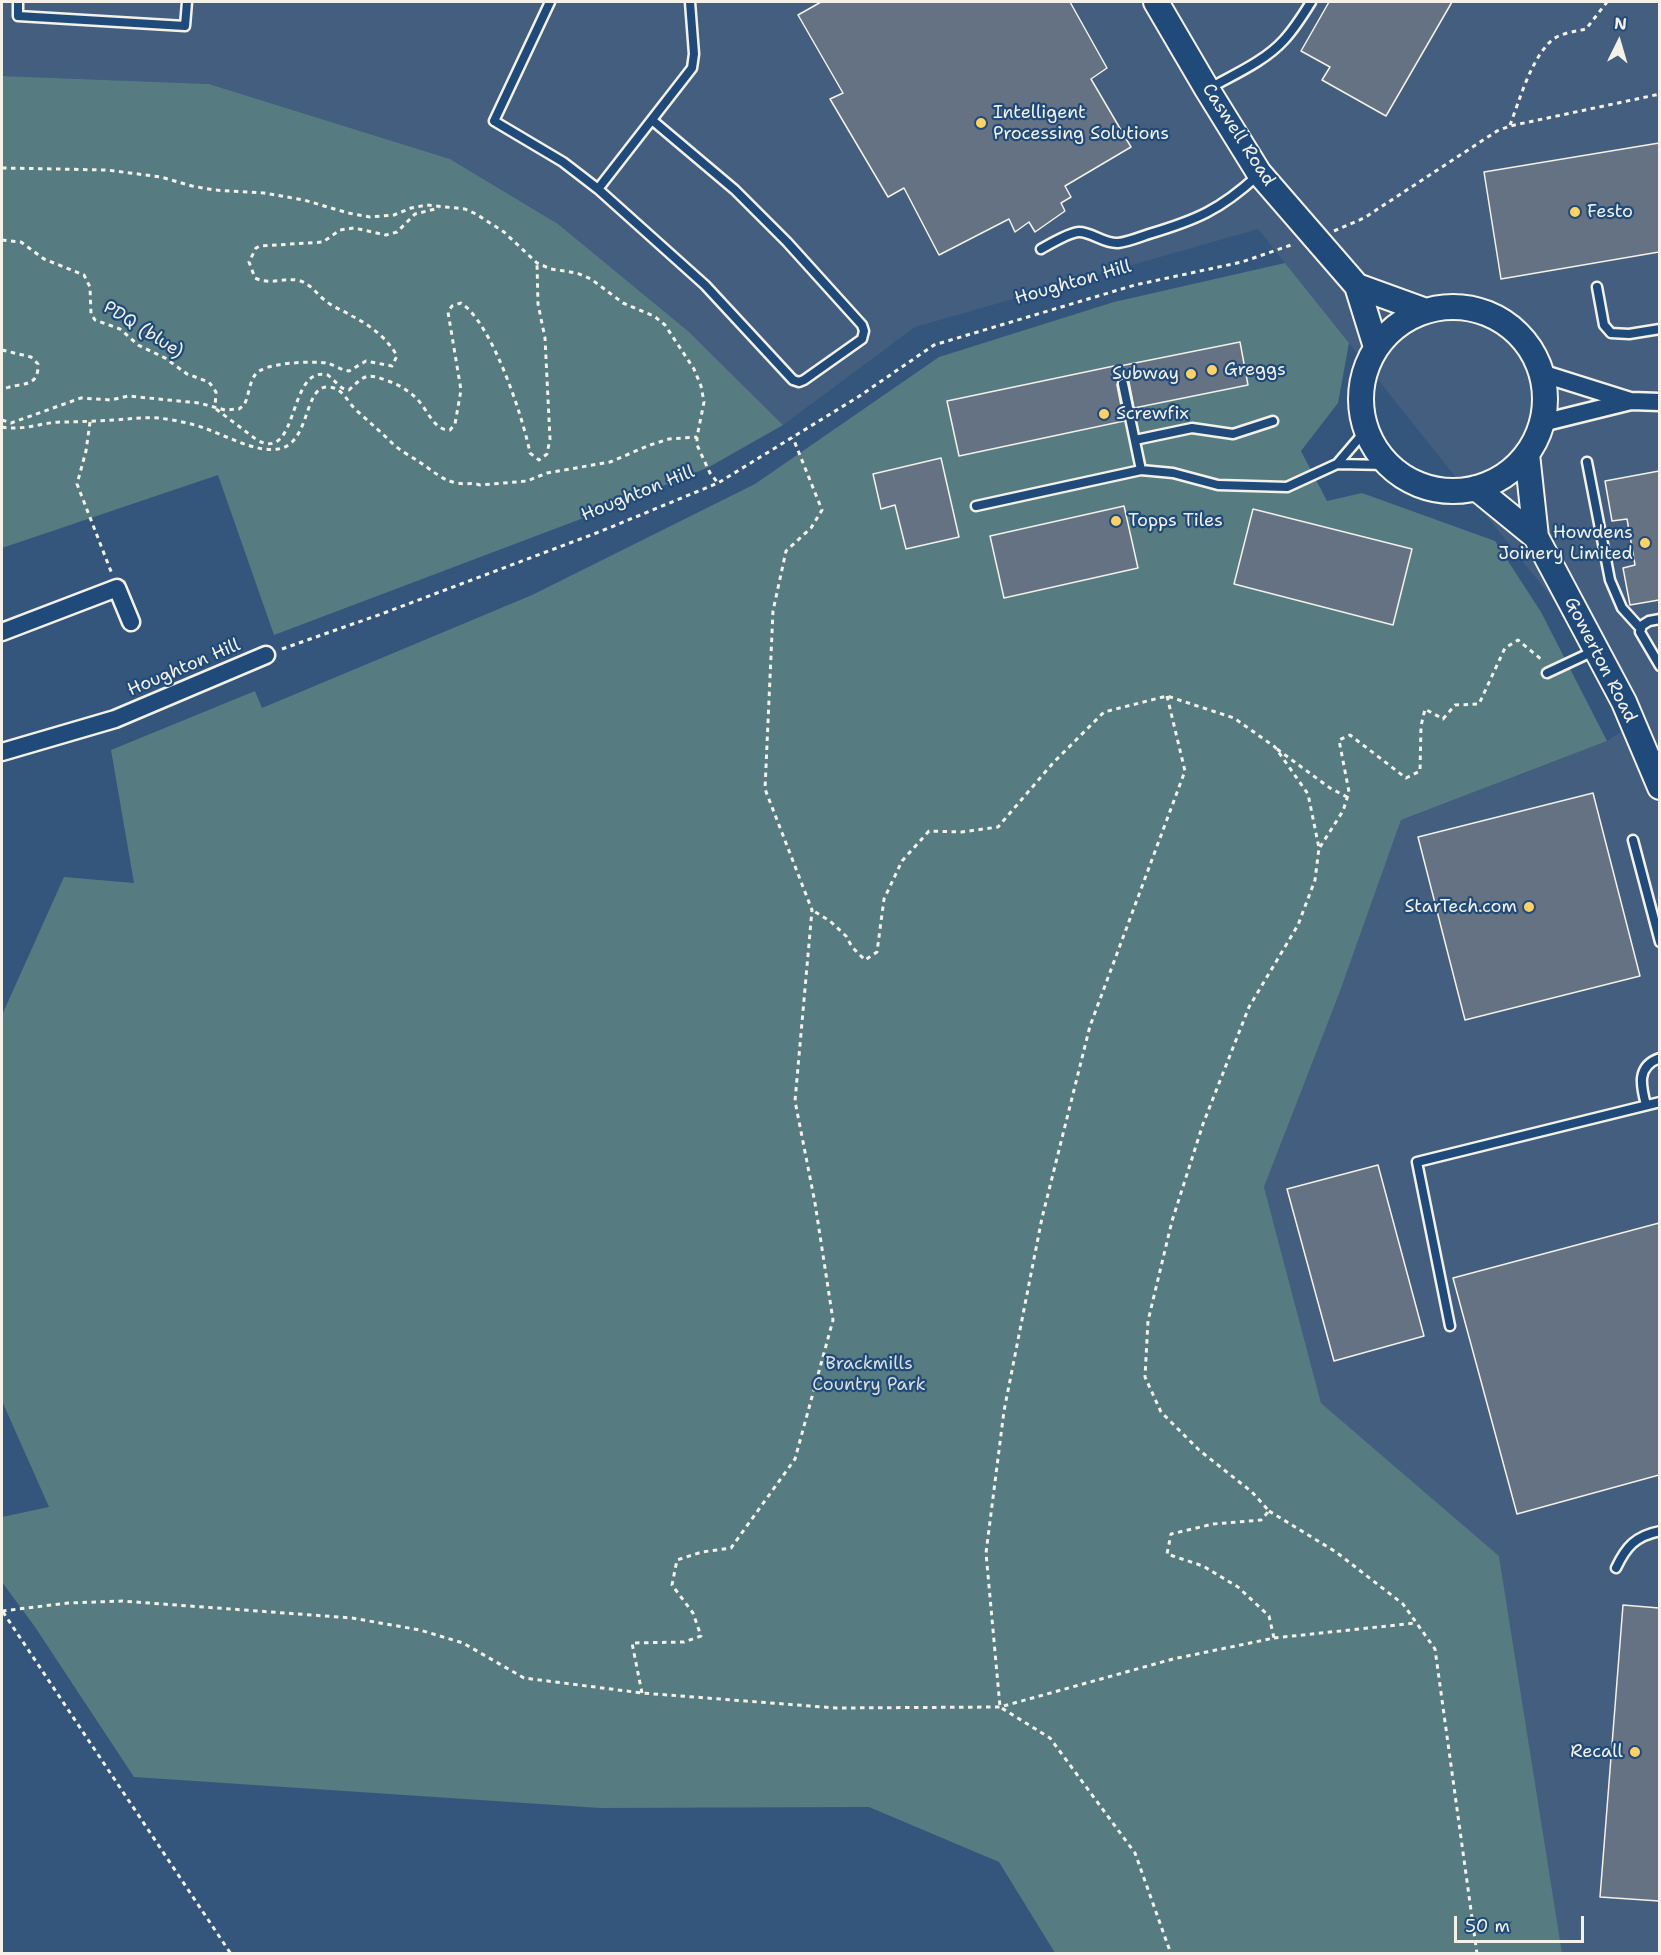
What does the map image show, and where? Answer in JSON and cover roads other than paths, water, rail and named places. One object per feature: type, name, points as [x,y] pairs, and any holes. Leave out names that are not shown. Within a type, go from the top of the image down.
[{"type":"street","name":"Caswell Road","points":[[1156,2],[1260,173],[1357,286],[1376,347]]},
{"type":"street","name":"Caswell Road","points":[[1357,286],[1426,311]]},
{"type":"street","points":[[1455,306],[1483,312],[1509,326],[1529,346],[1541,373],[1545,398],[1542,423],[1527,454],[1505,475],[1476,488],[1445,491],[1414,483],[1388,465],[1375,449],[1366,430],[1360,402],[1364,374],[1376,347],[1398,324],[1426,311],[1455,306]]},
{"type":"street","points":[[1541,373],[1631,401],[1659,402]]},
{"type":"street","points":[[1542,423],[1631,401]]},
{"type":"street","name":"Gowerton Road","points":[[1527,454],[1536,537],[1650,754],[1659,787]]},
{"type":"street","name":"Gowerton Road","points":[[1476,488],[1536,537]]},
{"type":"street","points":[[2,632],[117,588],[130,622]]},
{"type":"street","name":"Houghton Hill","points":[[2,752],[115,719],[266,655]]},
{"type":"lane","points":[[18,2],[18,15],[185,26],[187,2]]},
{"type":"lane","points":[[550,2],[494,121],[563,162],[678,258],[793,380],[799,382],[804,380],[862,339],[864,331],[862,325],[794,249],[735,190],[652,120]]},
{"type":"lane","points":[[598,189],[692,68],[694,54],[690,2]]},
{"type":"lane","points":[[1207,89],[1265,56],[1283,41],[1311,2]]},
{"type":"lane","points":[[1041,249],[1078,232],[1100,240],[1118,243],[1176,226],[1204,215],[1228,201],[1260,173]]},
{"type":"lane","points":[[1597,287],[1604,325],[1611,333],[1629,334],[1659,329]]},
{"type":"lane","points":[[1123,384],[1141,470]]},
{"type":"lane","points":[[1135,440],[1192,429],[1233,434],[1273,421]]},
{"type":"lane","points":[[1337,464],[1366,430]]},
{"type":"lane","points":[[1587,462],[1610,580],[1622,608],[1641,628],[1640,632],[1659,666]]},
{"type":"lane","points":[[976,506],[1141,470],[1173,473],[1218,485],[1287,486],[1337,464],[1388,465]]},
{"type":"lane","points":[[1641,628],[1649,621],[1659,619]]},
{"type":"lane","points":[[1549,672],[1596,650]]},
{"type":"lane","points":[[1633,840],[1659,942]]},
{"type":"lane","points":[[1646,1105],[1642,1086],[1644,1072],[1650,1061],[1659,1058]]},
{"type":"lane","points":[[1450,1326],[1417,1162],[1659,1102]]},
{"type":"lane","points":[[1616,1568],[1626,1548],[1647,1534],[1659,1531]]},
{"type":"place","name":"Intelligent Processing Solutions","points":[[981,123]]},
{"type":"place","name":"Festo","points":[[1575,212]]},
{"type":"place","name":"Greggs","points":[[1212,370]]},
{"type":"place","name":"Subway","points":[[1191,374]]},
{"type":"place","name":"Screwfix","points":[[1104,414]]},
{"type":"place","name":"Topps Tiles","points":[[1116,521]]},
{"type":"place","name":"Howdens Joinery Limited","points":[[1645,543]]},
{"type":"place","name":"StarTech.com","points":[[1529,907]]},
{"type":"place","name":"Recall","points":[[1635,1752]]},
{"type":"park label","name":"Brackmills Country Park","points":[[869,1374]]}]
